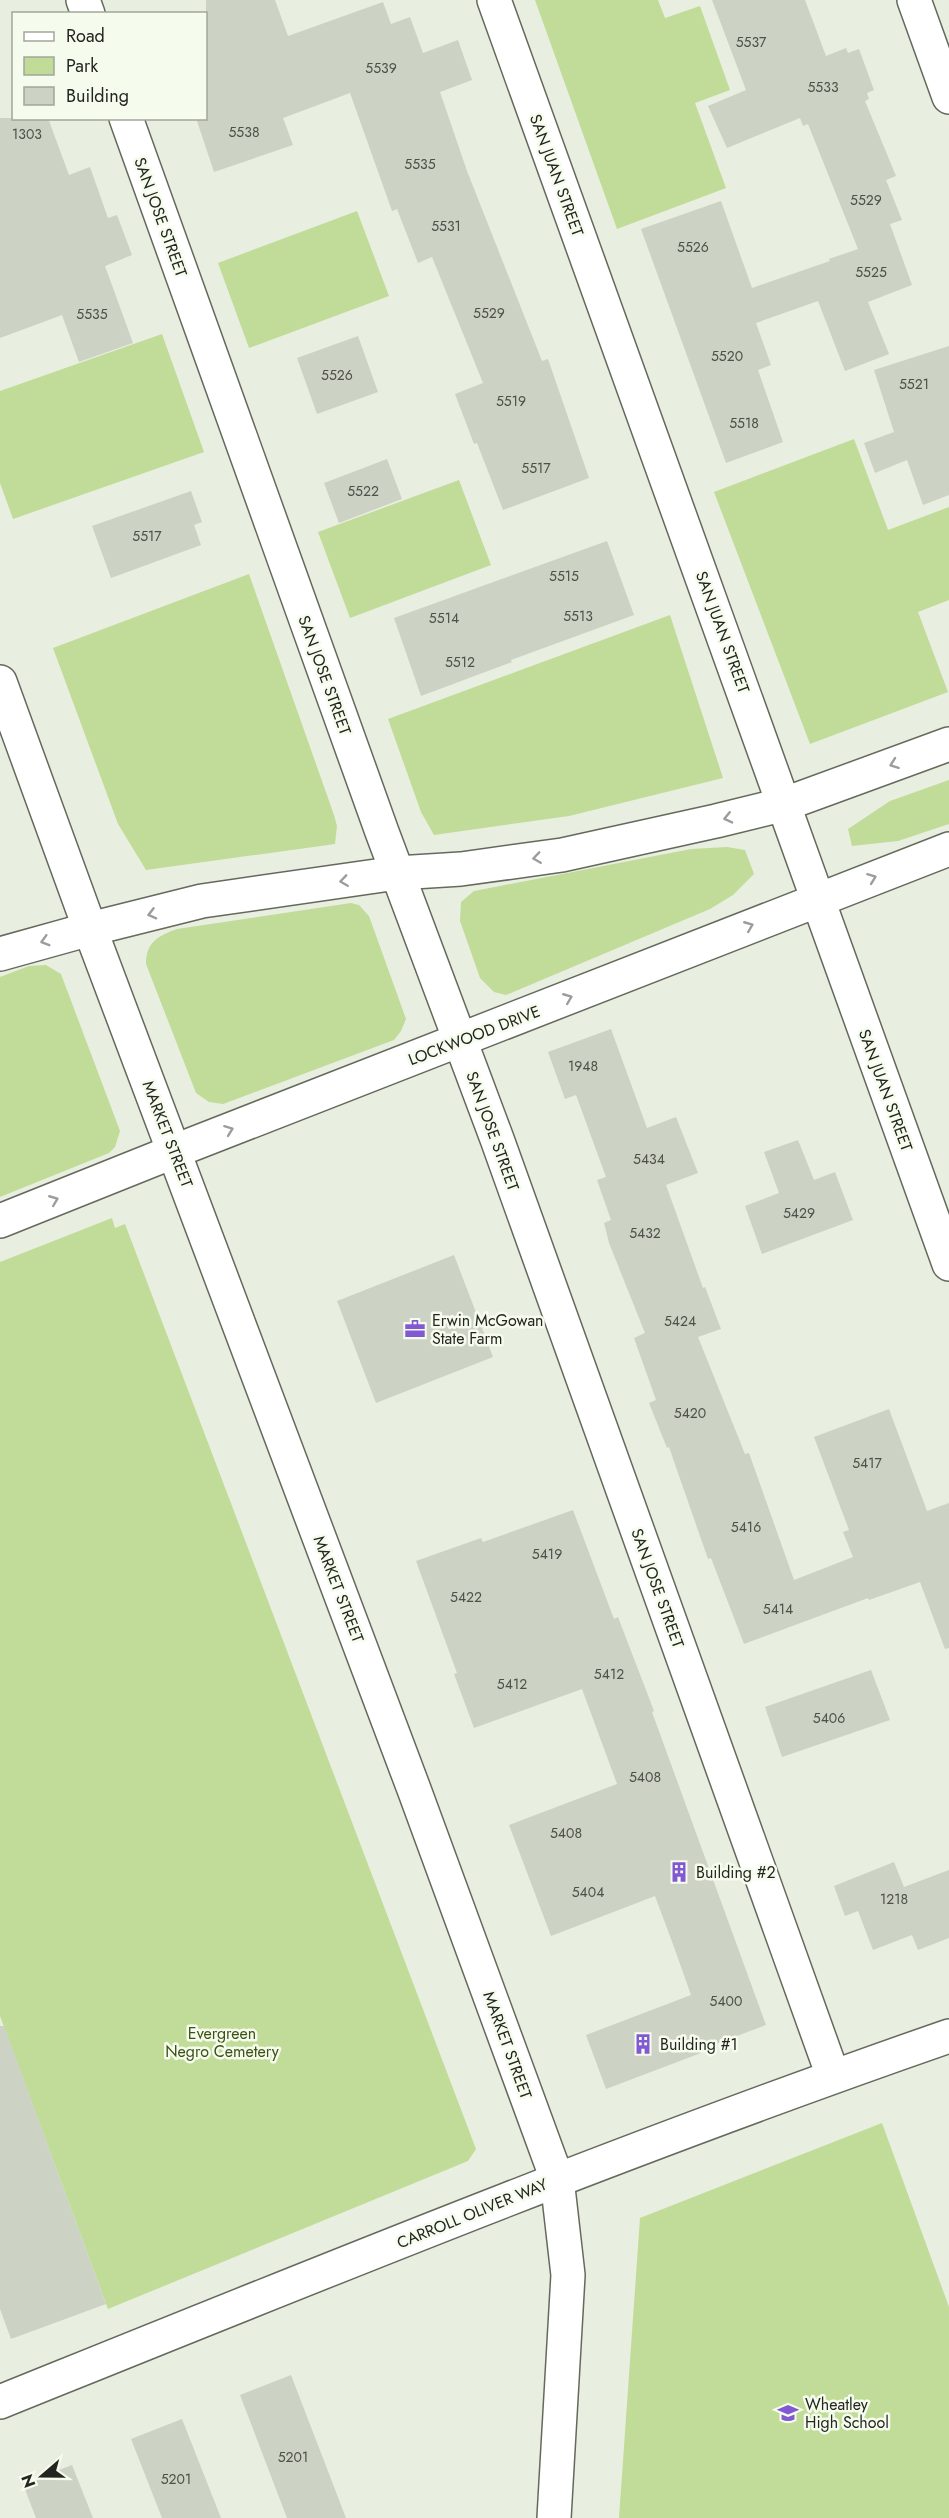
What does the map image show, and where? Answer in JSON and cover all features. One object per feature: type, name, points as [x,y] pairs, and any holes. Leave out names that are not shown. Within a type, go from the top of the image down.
[{"type":"street","name":"SAN JUAN STREET","points":[[494,0],[949,1264]]},
{"type":"street","points":[[915,0],[949,97]]},
{"type":"street","name":"SAN JOSE STREET","points":[[127,120],[833,2076]]},
{"type":"street","name":"MARKET STREET","points":[[0,682],[90,929],[415,1792],[557,2179],[568,2275],[554,2518]]},
{"type":"street","points":[[0,954],[202,901],[397,873],[461,869],[562,855],[785,804],[949,744]]},
{"type":"street","name":"LOCKWOOD DRIVE","points":[[0,1221],[949,849]]},
{"type":"street","name":"CARROLL OLIVER WAY","points":[[0,2402],[557,2179],[833,2076],[949,2036]]},
{"type":"green space","points":[[535,0],[658,0],[665,18],[700,6],[730,90],[695,103],[726,188],[617,229]]},
{"type":"green space","points":[[357,211],[389,296],[249,348],[218,263]]},
{"type":"green space","points":[[162,334],[204,452],[13,519],[0,483],[0,391]]},
{"type":"green space","points":[[854,439],[888,530],[949,507],[949,600],[918,612],[948,692],[810,744],[714,492]]},
{"type":"green space","points":[[459,480],[491,565],[350,618],[318,532]]},
{"type":"green space","points":[[249,574],[334,815],[337,826],[335,844],[146,870],[118,824],[53,648]]},
{"type":"green space","points":[[670,615],[723,778],[569,816],[434,835],[421,812],[388,719]]},
{"type":"green space","points":[[949,780],[949,824],[898,841],[852,846],[848,829],[890,801]]},
{"type":"green space","points":[[727,847],[745,850],[754,874],[733,895],[710,909],[506,995],[494,992],[480,978],[460,921],[461,902],[474,891],[691,849]]},
{"type":"green space","points":[[351,903],[359,905],[369,916],[406,1019],[394,1040],[223,1104],[209,1102],[196,1093],[146,964],[148,950],[154,941],[177,929]]},
{"type":"green space","points":[[46,965],[61,974],[120,1131],[115,1147],[109,1153],[0,1197],[0,977],[29,966]]},
{"type":"green space","name":"Evergreen Negro Cemetery","points":[[112,1218],[115,1228],[125,1224],[476,2149],[468,2161],[108,2309],[0,2016],[0,1262]]},
{"type":"green space","name":"Wheatley High School","points":[[882,2123],[949,2307],[949,2518],[619,2518],[640,2218]]},
{"type":"building","points":[[206,0],[275,0],[288,36],[383,2],[391,24],[410,17],[423,53],[458,40],[472,80],[440,92],[467,171],[542,361],[548,359],[589,478],[503,510],[455,394],[483,383],[432,257],[418,263],[397,209],[392,211],[350,93],[283,118],[293,145],[214,172],[197,120],[207,120]]},
{"type":"building","points":[[712,0],[805,0],[826,56],[846,48],[848,53],[859,49],[874,90],[867,93],[869,99],[865,101],[896,176],[886,180],[902,220],[890,224],[912,285],[868,302],[889,354],[845,371],[818,301],[756,323],[771,365],[758,370],[783,442],[726,463],[641,229],[721,201],[752,288],[858,249],[808,124],[803,126],[800,118],[727,148],[708,106],[746,90]]},
{"type":"building","points":[[0,118],[49,120],[69,175],[90,167],[108,218],[117,215],[132,255],[105,266],[133,343],[79,362],[62,315],[0,338]]},
{"type":"building","points":[[358,336],[378,392],[317,414],[297,358]]},
{"type":"building","points":[[949,346],[949,495],[923,505],[907,460],[875,473],[864,443],[894,432],[874,370]]},
{"type":"building","points":[[387,459],[402,499],[339,523],[324,483]]},
{"type":"building","points":[[191,491],[202,522],[194,525],[201,545],[111,578],[92,526]]},
{"type":"building","points":[[607,541],[634,615],[421,696],[394,618]]},
{"type":"building","points":[[611,1029],[647,1128],[676,1117],[698,1173],[666,1185],[703,1288],[705,1287],[721,1329],[698,1337],[745,1454],[749,1453],[794,1580],[853,1557],[843,1532],[849,1530],[814,1437],[889,1409],[927,1511],[949,1503],[949,1648],[945,1649],[920,1582],[869,1600],[868,1598],[744,1644],[711,1558],[708,1559],[669,1447],[667,1448],[649,1403],[656,1400],[634,1338],[645,1333],[609,1243],[604,1223],[611,1220],[597,1180],[606,1177],[576,1095],[565,1099],[548,1052]]},
{"type":"building","points":[[798,1140],[814,1180],[835,1172],[853,1220],[762,1254],[745,1206],[779,1193],[764,1152]]},
{"type":"building","name":"Erwin McGowan State Farm","points":[[454,1255],[493,1357],[376,1403],[337,1301]]},
{"type":"building","points":[[573,1510],[614,1619],[618,1617],[654,1711],[652,1712],[766,2025],[700,2050],[701,2053],[606,2089],[586,2035],[691,1995],[674,1947],[655,1896],[551,1936],[509,1825],[617,1784],[582,1689],[474,1728],[454,1674],[457,1673],[416,1561],[481,1538],[483,1542]]},
{"type":"building","points":[[871,1670],[890,1720],[782,1757],[765,1707]]},
{"type":"building","points":[[894,1862],[904,1887],[949,1870],[949,1938],[918,1950],[912,1935],[873,1950],[858,1911],[845,1916],[834,1886]]},
{"type":"building","points":[[0,2026],[4,2026],[106,2304],[11,2339],[0,2309]]},
{"type":"building","points":[[291,2375],[346,2518],[287,2518],[240,2395]]},
{"type":"building","points":[[182,2419],[221,2518],[162,2518],[131,2439]]},
{"type":"building","points":[[72,2465],[93,2518],[36,2518],[23,2484]]},
{"type":"place","name":"Erwin McGowan State Farm","points":[[415,1329]]},
{"type":"place","name":"Building #2","points":[[679,1872]]},
{"type":"place","name":"Building #1","points":[[643,2044]]},
{"type":"place","name":"Wheatley High School","points":[[788,2413]]}]
